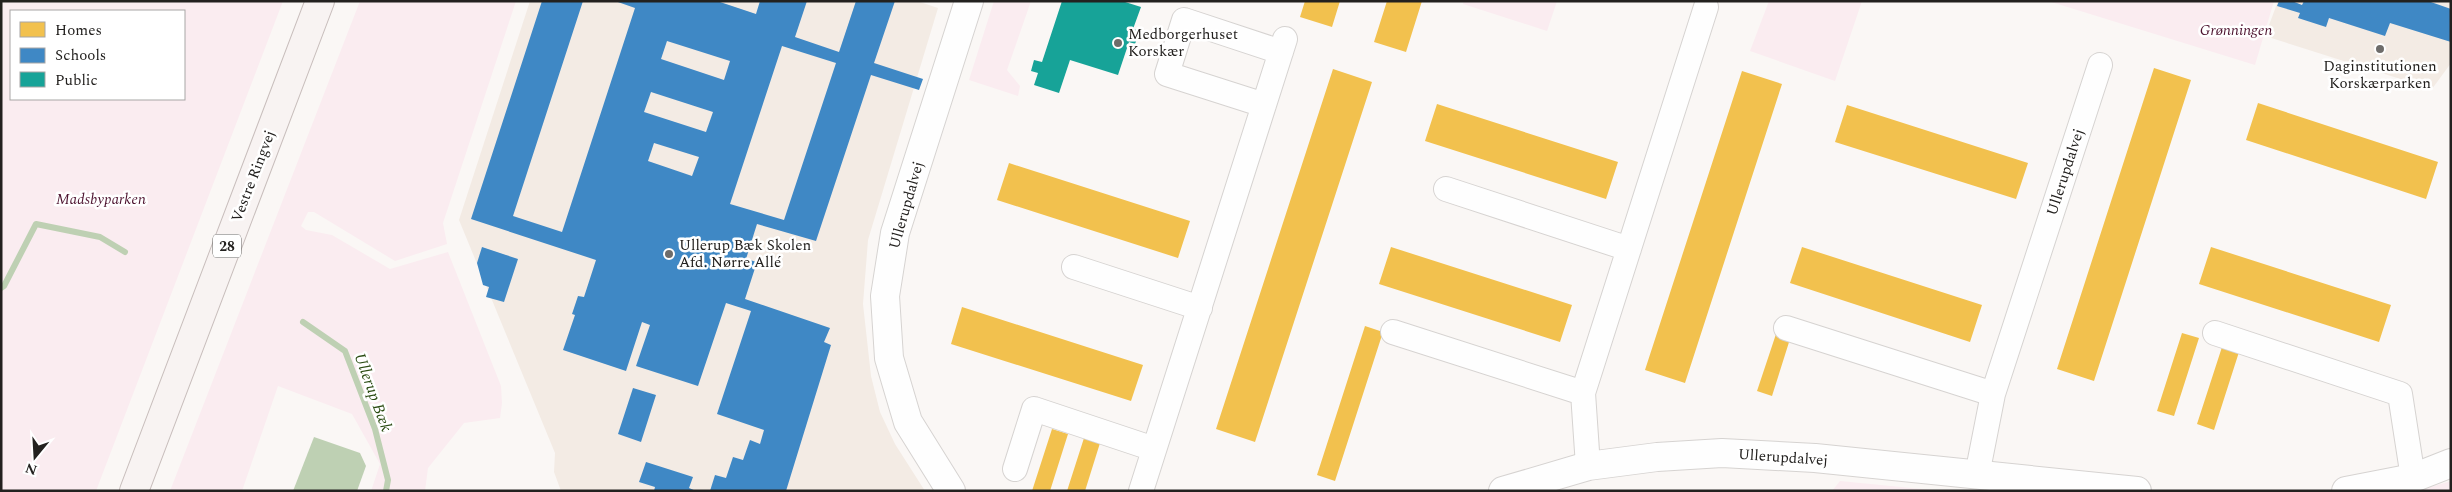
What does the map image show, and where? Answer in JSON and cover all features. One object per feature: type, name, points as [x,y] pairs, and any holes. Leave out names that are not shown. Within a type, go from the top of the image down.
[{"type":"main road","name":"Vestre Ringvej","points":[[134,491],[320,1]]},
{"type":"street","name":"Ullerupdalvej","points":[[951,491],[908,422],[889,358],[885,296],[896,233],[969,1]]},
{"type":"street","points":[[1588,466],[1583,393],[1706,7]]},
{"type":"street","points":[[1142,491],[1283,46],[1184,20],[1166,74],[1264,105]]},
{"type":"street","name":"Ullerupdalvej","points":[[1977,475],[1993,394],[2100,65]]},
{"type":"street","points":[[1446,189],[1629,248]]},
{"type":"street","points":[[1074,267],[1200,308]]},
{"type":"street","points":[[1786,328],[1993,394]]},
{"type":"street","points":[[1393,332],[1583,393]]},
{"type":"street","points":[[2215,333],[2400,394],[2413,478]]},
{"type":"street","points":[[1015,469],[1034,409],[1154,449]]},
{"type":"street","name":"Ullerupdalvej","points":[[1503,491],[1588,466],[1657,457],[1722,453],[1815,458],[2137,491]]},
{"type":"street","points":[[2346,491],[2413,478],[2451,464]]},
{"type":"shaded area","name":"Ullerup Bæk Skolen Afd. Nørre Allé","points":[[530,1],[917,1],[938,8],[868,240],[863,304],[871,376],[880,412],[895,444],[925,491],[561,491],[554,472],[555,453],[459,220]]},
{"type":"shaded area","name":"Daginstitutionen Korskærparken","points":[[2278,1],[2451,1],[2451,63],[2432,89],[2265,36]]},
{"type":"shaded area","points":[[314,437],[360,453],[366,466],[357,491],[293,491]]},
{"type":"green space","name":"Madsbyparken","points":[[1,1],[283,1],[96,491],[1,491]]},
{"type":"green space","points":[[360,1],[516,1],[443,223],[447,244],[395,261],[314,212],[308,212],[301,226],[306,230],[332,235],[390,269],[448,252],[501,386],[502,403],[500,418],[464,423],[428,468],[425,491],[371,491],[380,464],[352,414],[278,386],[242,491],[170,491]]},
{"type":"green space","points":[[994,1],[1031,1],[1007,70],[1020,86],[1018,96],[969,80]]},
{"type":"green space","points":[[1464,1],[1557,1],[1547,31],[1463,4]]},
{"type":"green space","points":[[1769,1],[1862,1],[1835,81],[1750,51]]},
{"type":"green space","name":"Grønningen","points":[[2048,1],[2274,1],[2255,65]]},
{"type":"green space","points":[[1840,481],[1942,491],[1832,491]]},
{"type":"green space","points":[[2451,481],[2451,491],[2417,491]]},
{"type":"building: Homes","points":[[1305,1],[1340,1],[1332,27],[1300,17]]},
{"type":"building: Homes","points":[[1387,1],[1422,1],[1406,52],[1374,42]]},
{"type":"building: Homes","points":[[2154,68],[2191,80],[2094,381],[2057,369]]},
{"type":"building: Homes","points":[[1333,69],[1372,82],[1255,442],[1216,429]]},
{"type":"building: Homes","points":[[1742,71],[1782,84],[1685,383],[1645,370]]},
{"type":"building: Homes","points":[[2258,103],[2438,162],[2426,199],[2246,140]]},
{"type":"building: Homes","points":[[1437,104],[1618,162],[1606,199],[1425,141]]},
{"type":"building: Homes","points":[[1847,105],[2028,163],[2016,199],[1835,142]]},
{"type":"building: Homes","points":[[1009,163],[1190,221],[1178,258],[997,200]]},
{"type":"building: Homes","points":[[1391,247],[1572,305],[1560,342],[1379,284]]},
{"type":"building: Homes","points":[[1802,247],[1982,305],[1970,342],[1790,283]]},
{"type":"building: Homes","points":[[2211,247],[2391,305],[2379,342],[2199,284]]},
{"type":"building: Homes","points":[[962,307],[1143,365],[1131,401],[951,344]]},
{"type":"building: Homes","points":[[1365,326],[1383,332],[1335,481],[1317,475]]},
{"type":"building: Homes","points":[[2182,333],[2199,338],[2174,416],[2157,411]]},
{"type":"building: Homes","points":[[1776,334],[1790,339],[1772,396],[1757,391]]},
{"type":"building: Homes","points":[[2222,347],[2239,352],[2214,430],[2197,424]]},
{"type":"building: Homes","points":[[1052,429],[1068,434],[1050,491],[1032,491]]},
{"type":"building: Homes","points":[[1084,438],[1100,443],[1085,491],[1067,491]]},
{"type":"building: Schools","points":[[542,1],[583,1],[513,216],[562,232],[635,8],[615,1],[717,1],[756,14],[760,1],[807,1],[795,37],[839,52],[856,1],[895,1],[874,63],[923,79],[919,90],[871,75],[816,241],[757,224],[746,259],[757,262],[745,299],[830,328],[824,342],[831,345],[786,491],[710,491],[715,475],[726,478],[733,457],[743,460],[750,440],[760,444],[764,430],[717,414],[751,311],[726,303],[698,386],[636,366],[650,325],[642,322],[626,371],[563,350],[575,315],[572,314],[578,296],[584,297],[596,260],[471,219]],"holes":[[[667,41],[730,61],[724,80],[661,59]],[[782,46],[836,63],[784,220],[730,204]],[[651,92],[713,112],[706,132],[644,112]],[[654,143],[699,157],[692,176],[648,161]]]},
{"type":"building: Schools","points":[[2279,1],[2292,1],[2302,5],[2304,1],[2428,1],[2451,9],[2451,42],[2390,23],[2385,36],[2329,18],[2326,27],[2298,18],[2300,13],[2277,6]]},
{"type":"building: Schools","points":[[482,247],[518,259],[504,302],[486,297],[489,287],[483,285],[477,263]]},
{"type":"building: Schools","points":[[633,388],[656,395],[641,442],[618,434]]},
{"type":"building: Schools","points":[[646,462],[693,477],[689,488],[696,491],[654,491],[655,487],[639,482]]},
{"type":"building: Public","points":[[1062,1],[1122,1],[1141,7],[1133,29],[1140,31],[1135,44],[1129,42],[1118,75],[1070,60],[1059,93],[1034,85],[1038,73],[1031,71],[1034,60],[1042,62]]},
{"type":"waterway","name":"Ullerup Bæk","points":[[1,288],[4,286],[36,224],[100,237],[125,252]]},
{"type":"waterway","name":"Ullerup Bæk","points":[[303,322],[345,351],[375,429],[388,480],[386,491]]},
{"type":"place","name":"Medborgerhuset Korskær","points":[[1118,43]]},
{"type":"place","name":"Daginstitutionen Korskærparken","points":[[2380,49]]},
{"type":"place","name":"Ullerup Bæk Skolen Afd. Nørre Allé","points":[[669,254]]}]
